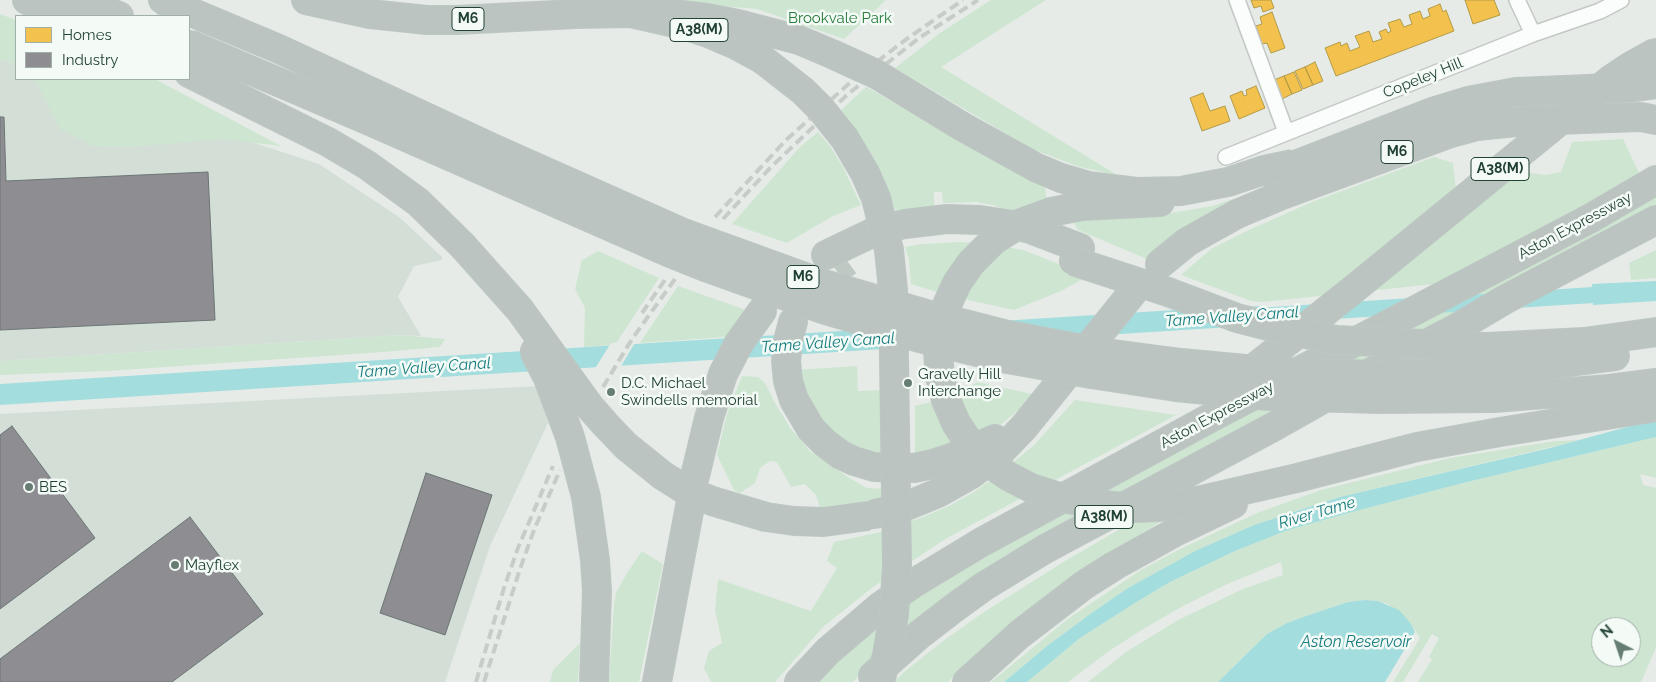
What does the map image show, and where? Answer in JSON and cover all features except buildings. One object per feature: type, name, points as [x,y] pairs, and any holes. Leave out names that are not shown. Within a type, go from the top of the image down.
[{"type":"highway","points":[[27,0],[61,15]]},
{"type":"highway","points":[[75,0],[116,15]]},
{"type":"highway","name":"M6","points":[[162,0],[271,46],[681,232],[827,285],[926,314],[1008,335],[1098,352],[1181,363],[1278,372],[1380,375],[1490,372],[1592,360],[1656,349]]},
{"type":"highway","name":"M6","points":[[306,0],[370,14],[427,20],[466,20],[575,14],[631,14],[682,15],[738,24],[799,40],[876,74],[1001,149],[1060,178],[1088,186],[1148,193],[1181,191],[1216,185],[1264,170],[1293,164]]},
{"type":"highway","name":"A38(M)","points":[[631,14],[684,25],[715,36],[749,52],[784,74],[812,100],[838,129],[859,162],[876,198],[887,237],[892,276],[897,566],[894,614],[880,682]]},
{"type":"highway","name":"M6","points":[[190,44],[365,119],[619,232],[700,265],[822,309],[919,338],[1002,358],[1100,376],[1176,387],[1269,396],[1380,399],[1494,398],[1609,389],[1656,383]]},
{"type":"highway","name":"A38(M)","points":[[1079,489],[1226,390],[1610,80],[1656,52]]},
{"type":"highway","points":[[190,73],[328,142],[368,165],[418,202],[462,245],[520,310],[595,413],[626,446],[662,475],[684,489],[712,501],[766,517],[794,521],[824,522],[868,516],[904,507],[954,485],[984,464],[1012,440],[1129,297]]},
{"type":"highway","name":"M6","points":[[1656,84],[1636,87],[1516,92],[1468,100],[1293,164],[1251,182],[1196,196],[1147,203],[1072,207],[1051,212],[1021,223],[986,248],[971,263],[958,283],[950,297],[942,320],[938,352],[940,377],[946,400],[956,423],[969,443],[991,464],[1008,476],[1048,494],[1101,505],[1152,507],[1188,503],[1297,478],[1417,447],[1656,407]]},
{"type":"highway","name":"M6","points":[[1160,264],[1187,242],[1236,214],[1450,133],[1478,126],[1526,121],[1641,118],[1656,120]]},
{"type":"highway","name":"Aston Expressway","points":[[799,682],[840,640],[898,593],[980,543],[1612,207],[1656,180]]},
{"type":"highway","name":"A38(M)","points":[[867,682],[919,635],[983,587],[1079,530],[1656,220]]},
{"type":"highway","points":[[845,254],[884,247],[908,240],[931,237],[957,236],[998,240],[1077,254],[1237,318],[1336,340],[1487,348],[1584,342],[1656,332]]},
{"type":"highway","name":"A38(M)","points":[[1455,329],[1513,311],[1656,240]]},
{"type":"highway","points":[[462,245],[501,295],[534,349],[548,378],[570,437],[586,498],[595,560],[597,623],[594,682]]},
{"type":"highway","points":[[695,476],[708,418],[724,374],[739,343],[762,311]]},
{"type":"highway","points":[[793,322],[788,341],[786,361],[788,381],[792,394],[807,424],[820,439],[854,461],[874,467],[914,468],[950,458],[1024,427]]},
{"type":"highway","points":[[967,682],[1020,634],[1114,566],[1176,531],[1228,506],[1297,478]]},
{"type":"highway","points":[[657,682],[690,506]]},
{"type":"street","points":[[1237,0],[1286,132]]},
{"type":"street","points":[[1518,0],[1532,34]]},
{"type":"street","name":"Copeley Hill","points":[[1226,157],[1532,34],[1600,10],[1621,0]]},
{"type":"shaded area","points":[[0,59],[15,65],[15,80],[61,80],[319,164],[399,217],[442,257],[442,260],[414,266],[398,297],[421,336],[400,335],[0,361]]},
{"type":"shaded area","points":[[540,386],[548,423],[490,546],[445,682],[0,682],[0,414]]},
{"type":"green space","name":"Brookvale Park","points":[[643,0],[886,0],[844,39],[757,9]]},
{"type":"green space","points":[[991,0],[1046,0],[941,67],[1117,175],[1080,167],[1032,149],[895,68],[940,33]]},
{"type":"green space","points":[[0,14],[15,20],[15,65],[0,59]]},
{"type":"green space","points":[[36,80],[157,80],[281,146],[222,139],[130,147],[93,146],[60,129]]},
{"type":"green space","points":[[866,87],[1045,187],[1047,203],[1018,214],[993,205],[977,202],[943,203],[942,192],[934,192],[934,206],[896,212],[885,183],[867,149],[841,110]]},
{"type":"green space","points":[[818,132],[830,146],[843,167],[861,205],[833,216],[787,243],[732,224],[800,147]]},
{"type":"green space","points":[[1623,139],[1641,177],[1584,210],[1434,284],[1369,291],[1518,171],[1545,175],[1561,172],[1572,142]]},
{"type":"green space","points":[[1434,157],[1453,163],[1456,191],[1330,295],[1262,302],[1251,301],[1181,275],[1211,249],[1253,228],[1312,202]]},
{"type":"green space","points":[[1251,193],[1252,195],[1184,231],[1147,259],[1078,230],[1073,222],[1097,218],[1156,215],[1189,210],[1212,206]]},
{"type":"green space","points":[[1656,194],[1656,212],[870,665],[853,682],[812,682],[845,649],[937,580]]},
{"type":"green space","points":[[958,242],[980,243],[1023,250],[1082,273],[1083,279],[1063,290],[1014,310],[946,295],[911,284],[909,259],[905,247]]},
{"type":"green space","points":[[1656,250],[1656,278],[1631,280],[1629,263]]},
{"type":"green space","points":[[598,251],[659,278],[615,345],[584,347],[585,308],[575,289],[582,260]]},
{"type":"green space","points":[[678,286],[746,310],[726,337],[640,343]]},
{"type":"green space","points":[[400,335],[445,339],[440,347],[383,352],[108,371],[0,375],[0,361]]},
{"type":"green space","points":[[857,366],[858,391],[882,390],[884,461],[876,460],[819,426],[795,370]]},
{"type":"green space","points":[[742,376],[758,377],[765,383],[791,429],[811,452],[867,488],[884,489],[884,501],[820,508],[816,495],[805,484],[791,487],[777,462],[770,461],[760,468],[755,483],[740,493],[734,490],[717,455],[727,414]]},
{"type":"green space","points":[[977,382],[1037,395],[999,426],[981,437],[970,422],[959,394]]},
{"type":"green space","points":[[939,400],[959,446],[915,462],[915,406]]},
{"type":"green space","points":[[1075,400],[1176,415],[947,538],[873,587],[823,627],[775,682],[711,682],[704,668],[709,651],[722,643],[715,610],[718,579],[811,611],[837,568],[827,561],[834,542],[881,532],[923,517],[949,506],[974,492],[1033,446]]},
{"type":"green space","points":[[1656,437],[1656,478],[1640,474],[1643,485],[1656,488],[1656,648],[1641,682],[1418,682],[1432,659],[1429,657],[1439,638],[1432,634],[1403,682],[1393,682],[1420,638],[1411,624],[1388,604],[1365,600],[1348,602],[1306,616],[1287,623],[1267,634],[1218,682],[1088,682],[1126,652],[1178,620],[1243,589],[1283,575],[1281,562],[1225,585],[1183,606],[1109,651],[1068,682],[1027,682],[1080,638],[1170,582],[1235,551],[1288,530],[1463,483]]},
{"type":"green space","points":[[1581,440],[1340,497],[1254,525],[1195,551],[1128,588],[1047,646],[1004,682],[991,682],[1069,618],[1141,570],[1178,550],[1257,513],[1321,490],[1450,458],[1555,441]]},
{"type":"green space","points":[[1132,522],[1160,522],[1101,560],[1019,618],[976,654],[948,682],[894,682],[943,641],[984,612]]},
{"type":"green space","points":[[642,551],[663,564],[639,682],[609,682],[616,593]]},
{"type":"green space","points":[[580,643],[578,682],[550,682],[553,670]]},
{"type":"water","points":[[1656,281],[1656,301],[1593,305],[1592,284]]},
{"type":"water","points":[[1262,306],[1262,325],[0,405],[0,384]]},
{"type":"water","name":"River Tame","points":[[1656,419],[1656,437],[1463,483],[1352,512],[1288,530],[1235,551],[1170,582],[1135,603],[1080,638],[1027,682],[1004,682],[1047,646],[1128,588],[1195,551],[1254,525],[1340,497],[1550,448]]},
{"type":"water","name":"Aston Reservoir","points":[[1378,601],[1399,610],[1415,632],[1385,682],[1218,682],[1267,634],[1287,623],[1306,616],[1348,602]]},
{"type":"pier","points":[[636,341],[620,368],[594,370],[611,343]]},
{"type":"waterway","name":"Tame Valley Canal","points":[[1437,305],[1656,291]]},
{"type":"waterway","name":"Tame Valley Canal","points":[[1257,316],[1412,306]]},
{"type":"tunnel","points":[[806,299],[818,284],[848,262]]},
{"type":"railway","points":[[715,217],[786,140],[853,80],[908,38],[963,0]]},
{"type":"railway","points":[[723,219],[771,167],[848,94],[919,38],[978,0]]},
{"type":"railway","points":[[642,313],[667,277]]},
{"type":"railway","points":[[603,387],[632,339],[675,279]]},
{"type":"railway","points":[[476,682],[518,548],[553,466]]},
{"type":"railway","points":[[484,682],[520,569],[534,530],[560,470]]},
{"type":"place","name":"Gravelly Hill Interchange","points":[[908,383]]},
{"type":"place","name":"D.C. Michael Swindells memorial","points":[[611,392]]},
{"type":"place","name":"BES","points":[[29,487]]},
{"type":"place","name":"Mayflex","points":[[175,565]]}]
